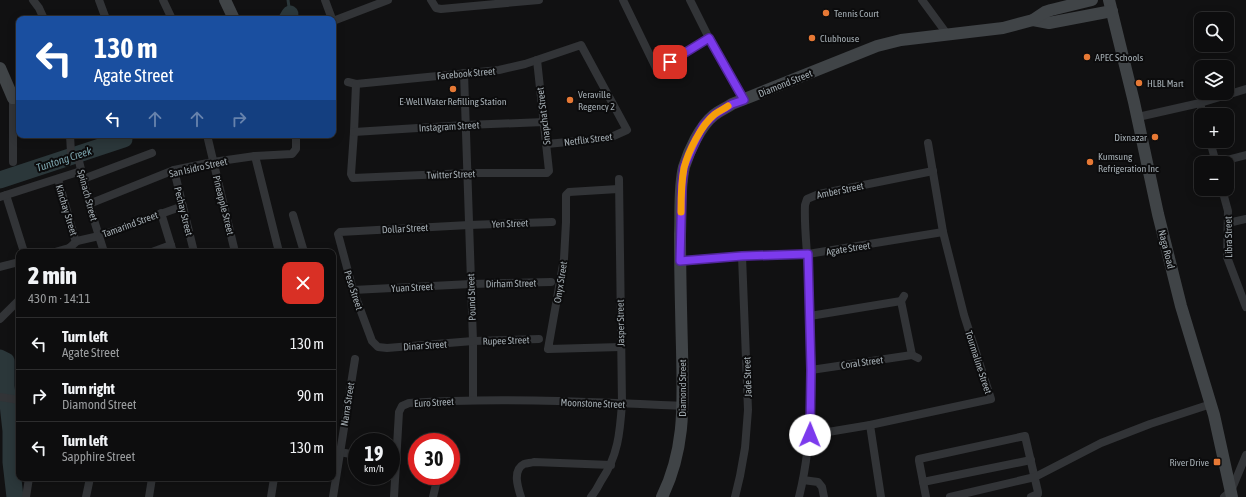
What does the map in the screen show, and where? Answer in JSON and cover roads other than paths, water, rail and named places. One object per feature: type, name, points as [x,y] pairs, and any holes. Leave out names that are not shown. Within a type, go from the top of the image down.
[{"type":"street","points":[[33,0],[43,16]]},
{"type":"street","points":[[99,0],[105,16]]},
{"type":"street","points":[[163,0],[171,16]]},
{"type":"street","points":[[225,0],[233,16]]},
{"type":"street","points":[[325,0],[331,16]]},
{"type":"street","points":[[336,19],[388,0]]},
{"type":"street","points":[[430,0],[436,8],[441,9],[539,0]]},
{"type":"street","points":[[623,0],[657,70],[709,38]]},
{"type":"street","points":[[690,0],[709,38],[744,100]]},
{"type":"street","points":[[922,0],[947,34]]},
{"type":"street","name":"Diamond Street","points":[[662,497],[674,469],[680,443],[684,406],[680,261],[682,184],[684,167],[703,126],[714,115],[732,104],[877,46],[901,40],[1003,28],[1032,20],[1045,12],[1092,0]]},
{"type":"street","name":"Diamond Street","points":[[1032,20],[1049,23],[1110,6]]},
{"type":"street","name":"Naga Road","points":[[1110,6],[1138,118],[1158,214],[1181,306],[1211,404],[1219,436],[1229,495]]},
{"type":"street","points":[[1057,9],[1060,21]]},
{"type":"street","name":"Facebook Street","points":[[348,82],[356,84],[499,70],[537,60],[581,45],[627,130]]},
{"type":"street","name":"Snapchat Street","points":[[537,60],[550,171]]},
{"type":"street","points":[[0,68],[16,98],[13,162]]},
{"type":"street","name":"Pound Street","points":[[464,73],[473,341],[473,400]]},
{"type":"street","points":[[354,132],[356,84]]},
{"type":"street","points":[[1138,118],[1200,103],[1246,89]]},
{"type":"street","points":[[1200,103],[1201,108]]},
{"type":"street","name":"Instagram Street","points":[[354,132],[544,122]]},
{"type":"street","name":"Netflix Street","points":[[547,144],[609,138],[627,130]]},
{"type":"street","name":"Twitter Street","points":[[354,132],[351,174],[354,178],[468,173],[547,173],[550,171]]},
{"type":"street","points":[[70,138],[71,153]]},
{"type":"street","name":"Pineapple Street","points":[[207,138],[235,249]]},
{"type":"street","name":"San Isidro Street","points":[[89,204],[174,170],[213,162],[255,156],[292,154],[296,149],[296,138]]},
{"type":"street","name":"Tourmaline Street","points":[[810,435],[870,425],[991,400],[964,315],[943,232],[928,143]]},
{"type":"street","name":"Kinchay Street","points":[[23,249],[3,196],[58,178],[82,175],[152,153]]},
{"type":"street","points":[[1234,158],[1246,155]]},
{"type":"street","points":[[255,156],[278,249]]},
{"type":"street","name":"Spinach Street","points":[[79,162],[89,204],[103,249]]},
{"type":"street","name":"Pechay Street","points":[[174,170],[193,249]]},
{"type":"street","name":"Amber Street","points":[[799,497],[810,435],[810,316],[808,254],[804,213],[807,199],[819,194],[933,171]]},
{"type":"street","name":"Kinchay Street","points":[[58,178],[75,239],[77,241]]},
{"type":"street","name":"Jasper Street","points":[[591,497],[611,465],[620,433],[622,403],[619,178]]},
{"type":"street","name":"Onyx Street","points":[[618,189],[569,192],[566,195],[564,258],[548,349],[621,347]]},
{"type":"street","name":"Libra Street","points":[[1224,196],[1228,211],[1227,257],[1242,284],[1246,307]]},
{"type":"street","name":"Tamarind Street","points":[[77,241],[99,236],[184,206]]},
{"type":"street","points":[[161,213],[172,249]]},
{"type":"street","points":[[293,215],[303,249]]},
{"type":"street","points":[[1228,224],[1246,219]]},
{"type":"street","name":"Yen Street","points":[[469,224],[552,222]]},
{"type":"street","name":"Dollar Street","points":[[340,232],[469,224]]},
{"type":"street","name":"Peso Street","points":[[340,232],[338,234],[353,290],[372,341],[378,347]]},
{"type":"street","name":"Agate Street","points":[[680,261],[742,256],[808,254],[943,232]]},
{"type":"street","points":[[69,249],[77,241]]},
{"type":"street","name":"Jade Street","points":[[734,497],[740,476],[745,448],[748,410],[742,256]]},
{"type":"street","points":[[0,267],[16,263]]},
{"type":"street","name":"Dirham Street","points":[[471,284],[551,282]]},
{"type":"street","name":"Yuan Street","points":[[353,290],[471,284]]},
{"type":"street","name":"Coral Street","points":[[810,316],[902,299],[915,356],[811,370]]},
{"type":"street","points":[[0,320],[16,303]]},
{"type":"street","name":"Rupee Street","points":[[473,341],[539,339]]},
{"type":"street","name":"Dinar Street","points":[[378,347],[387,348],[473,341]]},
{"type":"street","name":"Narra Street","points":[[336,452],[355,359]]},
{"type":"street","points":[[1,397],[16,400]]},
{"type":"street","name":"Euro Street","points":[[397,433],[399,412],[402,406],[408,403],[473,400],[502,401]]},
{"type":"street","name":"Moonstone Street","points":[[502,401],[622,403],[684,406]]},
{"type":"street","points":[[950,497],[1035,477],[1101,444],[1150,424],[1211,404]]},
{"type":"street","points":[[870,425],[881,497]]},
{"type":"street","points":[[926,497],[919,461],[922,457],[1025,436],[1038,492],[1038,494],[1031,497]]},
{"type":"street","points":[[336,452],[348,454]]},
{"type":"street","points":[[1229,495],[1246,455]]},
{"type":"street","points":[[923,482],[1031,460]]},
{"type":"street","points":[[521,497],[518,490],[517,478],[518,470],[523,464],[534,462],[611,465]]},
{"type":"street","points":[[803,480],[818,482],[822,487],[824,497]]},
{"type":"street","points":[[26,497],[29,481]]},
{"type":"street","points":[[86,497],[89,481]]},
{"type":"street","points":[[149,497],[152,481]]},
{"type":"street","points":[[271,497],[274,481]]},
{"type":"street","name":"Narra Street","points":[[333,497],[334,481]]},
{"type":"street","points":[[394,485],[394,497]]},
{"type":"street","points":[[433,497],[436,485]]},
{"type":"waterway","name":"Tuntong Creek","points":[[288,0],[290,14]]},
{"type":"waterway","name":"Tuntong Creek","points":[[0,180],[124,138]]},
{"type":"waterway","name":"Tuntong Creek","points":[[0,358],[6,361],[6,386],[11,431],[11,462],[15,497]]},
{"type":"place","name":"Tennis Court","points":[[826,13]]},
{"type":"place","name":"Clubhouse","points":[[812,38]]},
{"type":"place","name":"APEC Schools","points":[[1087,57]]},
{"type":"place","name":"HLBL Mart","points":[[1139,83]]},
{"type":"place","name":"E-Well Water Refilling Station","points":[[453,89]]},
{"type":"place","name":"Veraville Regency 2","points":[[570,100]]},
{"type":"place","name":"Dixnazar","points":[[1155,137]]},
{"type":"place","name":"Kumsung Refrigeration Inc","points":[[1090,162]]},
{"type":"place","name":"River Drive","points":[[1217,462]]}]
